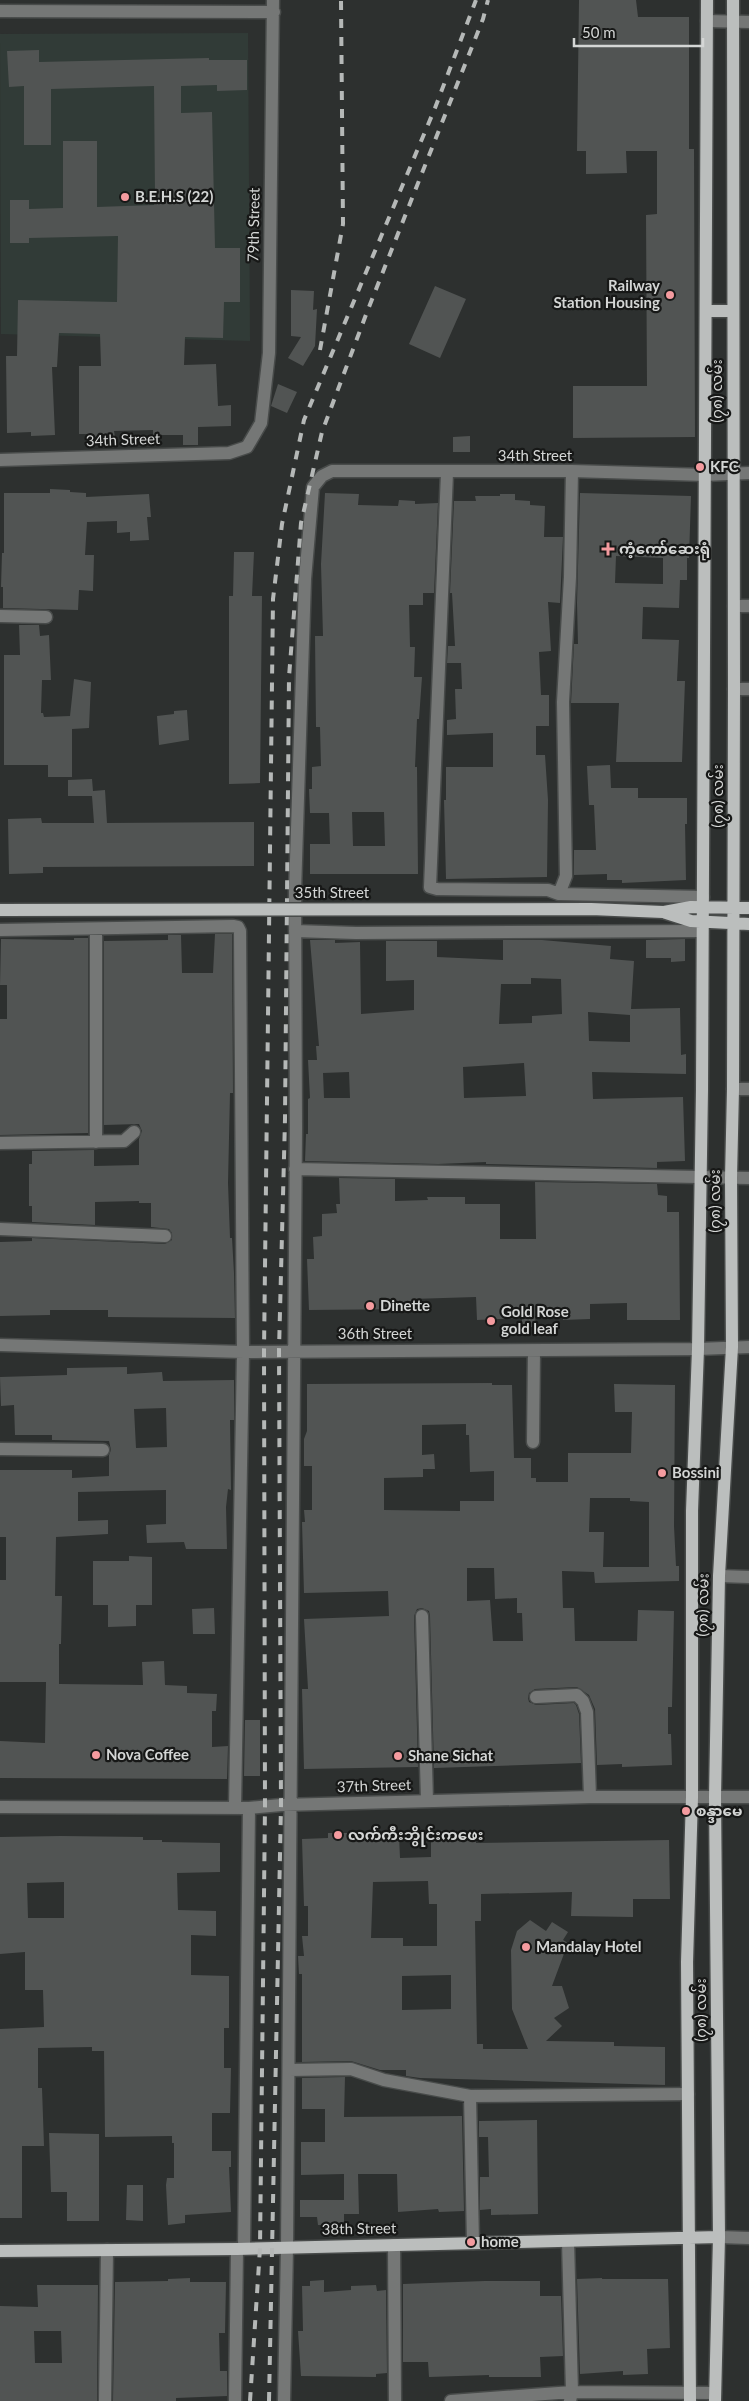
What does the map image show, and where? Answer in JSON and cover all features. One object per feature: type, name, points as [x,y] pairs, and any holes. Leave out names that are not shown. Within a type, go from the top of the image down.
[{"type":"main road","name":"(၇၈) လမ်း","points":[[690,2397],[687,1962],[692,1797],[692,1511],[698,1349],[701,1177],[707,0]]},
{"type":"main road","name":"(၇၈) လမ်း","points":[[715,2397],[718,2237],[715,1797],[719,1576],[732,1347],[731,1178],[734,908],[733,0]]},
{"type":"main road","points":[[706,312],[733,312]]},
{"type":"main road","name":"35th Street","points":[[0,910],[591,909],[663,912],[702,902],[734,908],[749,908]]},
{"type":"main road","name":"35th Street","points":[[663,912],[701,926],[749,924]]},
{"type":"main road","name":"38th Street","points":[[0,2251],[240,2249],[718,2237]]},
{"type":"street","points":[[0,11],[273,6]]},
{"type":"street","name":"79th Street","points":[[247,447],[261,423],[269,353],[273,6]]},
{"type":"street","points":[[707,21],[749,22]]},
{"type":"street","name":"34th Street","points":[[0,460],[229,453],[247,447]]},
{"type":"street","name":"34th Street","points":[[295,931],[305,579],[314,487],[322,476],[332,471],[447,473],[572,471],[705,475],[749,473]]},
{"type":"street","points":[[559,894],[566,876],[563,702],[570,577],[572,471]]},
{"type":"street","points":[[447,473],[430,887],[437,889],[548,890],[559,894],[702,902]]},
{"type":"street","points":[[734,606],[749,606]]},
{"type":"street","points":[[0,616],[46,617]]},
{"type":"street","points":[[734,689],[749,689]]},
{"type":"street","points":[[0,930],[96,930],[233,926],[238,927],[240,931],[243,1352],[235,1807]]},
{"type":"street","points":[[284,2401],[288,2247],[295,931],[356,933],[701,926]]},
{"type":"street","points":[[96,930],[96,1142]]},
{"type":"street","points":[[733,1088],[749,1089]]},
{"type":"street","points":[[0,1143],[124,1141],[134,1132]]},
{"type":"street","points":[[295,1169],[749,1178]]},
{"type":"street","points":[[0,1230],[165,1236]]},
{"type":"street","name":"36th Street","points":[[0,1345],[243,1352],[293,1350],[534,1351],[749,1347]]},
{"type":"street","points":[[533,1442],[534,1351]]},
{"type":"street","points":[[0,1449],[103,1450]]},
{"type":"street","points":[[719,1576],[749,1577]]},
{"type":"street","points":[[422,1616],[427,1801]]},
{"type":"street","points":[[536,1697],[577,1695],[583,1701],[587,1712],[590,1797]]},
{"type":"street","name":"37th Street","points":[[0,1808],[250,1808],[290,1805],[590,1797],[749,1797]]},
{"type":"street","points":[[235,2401],[250,1808]]},
{"type":"street","points":[[289,2070],[352,2069],[384,2080],[470,2096],[688,2094]]},
{"type":"street","points":[[470,2096],[473,2243]]},
{"type":"street","points":[[718,2237],[749,2238]]},
{"type":"street","points":[[568,2241],[571,2396]]},
{"type":"street","points":[[394,2245],[395,2401]]},
{"type":"street","points":[[105,2401],[107,2250]]},
{"type":"street","points":[[451,2401],[571,2396],[715,2397]]},
{"type":"shaded area","name":"B.E.H.S (22)","points":[[248,33],[250,341],[1,334],[0,34]]},
{"type":"building","points":[[579,0],[636,0],[638,17],[689,17],[689,149],[694,149],[695,437],[573,438],[573,386],[647,386],[646,215],[657,214],[657,151],[626,151],[627,173],[586,174],[586,151],[577,151]]},
{"type":"building","points":[[39,50],[39,62],[209,58],[209,60],[247,60],[247,90],[217,91],[217,85],[181,86],[181,113],[212,112],[215,248],[240,248],[240,302],[224,302],[223,338],[185,337],[184,365],[216,364],[218,406],[231,405],[231,426],[198,427],[198,445],[183,445],[183,435],[153,435],[153,430],[114,431],[115,437],[93,437],[93,434],[79,434],[79,366],[101,366],[100,334],[59,333],[57,367],[52,367],[55,435],[31,436],[31,432],[7,433],[6,356],[17,356],[18,300],[117,302],[118,236],[29,238],[29,243],[10,243],[10,200],[29,200],[29,209],[63,208],[63,141],[97,141],[97,207],[154,205],[155,195],[154,86],[51,89],[51,145],[24,145],[24,86],[9,87],[7,51]]},
{"type":"building","points":[[435,286],[466,299],[440,358],[409,344]]},
{"type":"building","points":[[291,290],[314,291],[313,310],[317,309],[315,346],[303,366],[288,358],[301,337],[291,336]]},
{"type":"building","points":[[278,384],[297,392],[287,413],[271,406]]},
{"type":"building","points":[[470,436],[470,452],[453,452],[453,437]]},
{"type":"building","points":[[50,489],[86,493],[86,497],[149,494],[151,517],[147,517],[149,540],[130,541],[130,532],[117,533],[117,521],[87,522],[85,555],[94,555],[93,591],[79,590],[78,610],[3,608],[3,587],[1,587],[2,553],[4,553],[4,493],[50,493]]},
{"type":"building","points":[[325,493],[359,494],[358,505],[398,506],[399,500],[415,501],[415,504],[438,503],[434,593],[423,593],[423,605],[409,605],[410,647],[415,647],[414,677],[422,677],[419,719],[417,719],[415,767],[417,767],[418,874],[310,874],[310,844],[330,844],[329,813],[310,813],[309,789],[312,789],[312,767],[321,766],[320,727],[316,727],[315,636],[323,636],[321,564]],"holes":[[[352,812],[384,812],[385,846],[353,846]]]},
{"type":"building","points":[[580,493],[691,496],[687,580],[680,580],[679,608],[643,607],[642,639],[679,640],[677,681],[685,681],[682,762],[616,762],[619,703],[571,703],[574,644],[578,644],[577,603]],"holes":[[[616,556],[663,558],[663,584],[615,583]]]},
{"type":"building","points":[[500,494],[515,494],[515,500],[530,501],[530,505],[545,506],[544,537],[563,537],[560,603],[548,602],[551,651],[539,652],[541,695],[549,695],[549,726],[536,726],[536,755],[545,755],[548,800],[547,877],[446,879],[444,800],[446,800],[446,767],[493,767],[493,733],[447,735],[447,720],[456,719],[455,689],[462,689],[461,663],[447,663],[448,646],[455,646],[452,593],[450,593],[454,501],[476,501],[475,496],[500,496]]},
{"type":"building","points":[[234,552],[254,552],[252,596],[262,596],[260,783],[229,784],[229,596],[233,596]]},
{"type":"building","points":[[19,625],[39,625],[40,636],[49,635],[51,680],[42,680],[41,713],[43,713],[44,717],[70,716],[74,679],[91,682],[89,728],[72,729],[72,777],[48,777],[48,765],[4,765],[4,655],[20,655]]},
{"type":"building","points":[[187,710],[189,740],[159,745],[157,716],[174,714],[174,711]]},
{"type":"building","points":[[610,765],[611,788],[638,788],[638,798],[687,798],[687,824],[685,824],[686,880],[622,883],[622,880],[607,880],[607,874],[574,875],[574,850],[596,850],[594,805],[589,805],[587,766]]},
{"type":"building","points":[[92,779],[93,791],[105,790],[107,823],[254,822],[254,866],[43,867],[43,873],[9,874],[8,819],[41,818],[42,823],[94,823],[92,796],[68,796],[68,780]]},
{"type":"building","points":[[215,934],[232,934],[233,1093],[230,1093],[228,1183],[235,1318],[108,1317],[108,1310],[50,1310],[50,1315],[0,1316],[0,1242],[32,1241],[32,1238],[165,1244],[172,1240],[172,1233],[169,1229],[151,1227],[151,1203],[139,1203],[139,1201],[95,1202],[95,1225],[32,1222],[32,1206],[29,1206],[29,1164],[32,1164],[32,1151],[94,1150],[94,1166],[139,1165],[139,1139],[142,1131],[139,1124],[104,1125],[104,941],[168,940],[168,935],[181,935],[182,973],[213,973]]},
{"type":"building","points":[[74,938],[88,938],[88,1133],[0,1135],[0,1019],[7,1019],[7,985],[0,985],[1,939],[74,940]]},
{"type":"building","points":[[685,939],[685,961],[671,962],[671,958],[646,958],[646,940]]},
{"type":"building","points":[[310,940],[335,940],[335,943],[360,942],[361,1014],[414,1010],[414,980],[386,981],[386,941],[437,941],[437,957],[503,960],[503,940],[542,940],[611,946],[610,959],[634,961],[631,1009],[680,1008],[681,1055],[686,1054],[686,1074],[592,1072],[593,1099],[683,1097],[685,1161],[657,1162],[657,1168],[486,1164],[486,1162],[438,1164],[305,1161],[306,1134],[308,1134],[308,1099],[310,1098],[308,1060],[317,1060],[316,1046],[319,1046]],"holes":[[[531,978],[561,979],[562,1014],[532,1016],[532,1023],[499,1024],[501,984],[531,984]],[[588,1012],[630,1015],[630,1042],[589,1041]],[[524,1063],[526,1096],[464,1098],[463,1067]],[[349,1072],[350,1098],[324,1098],[323,1073]]]},
{"type":"building","points":[[339,1178],[395,1179],[395,1201],[428,1200],[427,1197],[465,1197],[465,1204],[500,1204],[500,1239],[536,1239],[535,1182],[657,1184],[658,1195],[667,1196],[667,1212],[679,1212],[680,1320],[627,1320],[627,1303],[590,1304],[590,1319],[563,1320],[563,1315],[535,1316],[536,1327],[522,1327],[522,1318],[477,1320],[476,1297],[412,1299],[413,1309],[309,1310],[307,1259],[314,1259],[313,1237],[322,1236],[322,1214],[337,1213],[336,1204],[340,1204]]},
{"type":"building","points":[[127,1367],[127,1374],[162,1372],[163,1381],[234,1380],[234,1420],[230,1420],[231,1490],[228,1489],[226,1507],[227,1549],[186,1549],[184,1542],[147,1543],[146,1525],[166,1524],[166,1490],[78,1492],[78,1521],[108,1520],[108,1534],[56,1537],[55,1596],[62,1596],[59,1684],[143,1685],[142,1662],[164,1661],[165,1685],[187,1686],[187,1693],[217,1694],[216,1711],[212,1711],[212,1747],[228,1746],[227,1779],[0,1778],[0,1741],[45,1743],[46,1682],[0,1682],[0,1580],[6,1580],[6,1537],[0,1537],[0,1470],[72,1470],[72,1478],[109,1476],[109,1455],[111,1450],[109,1441],[52,1440],[52,1435],[15,1435],[14,1405],[1,1406],[0,1377],[67,1375],[67,1368]],"holes":[[[166,1408],[167,1447],[136,1448],[134,1409]]]},
{"type":"building","points":[[492,1383],[492,1385],[512,1385],[514,1458],[531,1458],[531,1478],[536,1478],[536,1482],[568,1482],[568,1453],[631,1453],[632,1412],[615,1412],[614,1384],[675,1385],[674,1526],[676,1566],[679,1566],[679,1581],[595,1583],[594,1572],[562,1571],[563,1608],[574,1608],[575,1641],[637,1641],[638,1610],[674,1611],[672,1707],[668,1707],[668,1734],[671,1734],[672,1765],[622,1767],[622,1764],[597,1765],[595,1709],[589,1695],[577,1687],[535,1689],[529,1693],[528,1698],[529,1702],[536,1705],[574,1703],[576,1705],[579,1714],[581,1763],[434,1768],[430,1616],[429,1611],[422,1608],[417,1609],[414,1616],[418,1767],[304,1769],[302,1689],[308,1689],[304,1619],[389,1616],[388,1591],[304,1593],[302,1522],[305,1522],[304,1510],[312,1510],[312,1466],[304,1466],[304,1439],[307,1431],[307,1384]],"holes":[[[466,1424],[466,1435],[469,1435],[470,1472],[494,1471],[494,1501],[460,1501],[460,1511],[384,1510],[384,1478],[423,1477],[423,1469],[435,1469],[434,1454],[422,1455],[422,1425]],[[590,1498],[630,1498],[630,1501],[649,1502],[649,1567],[603,1567],[604,1532],[589,1532]],[[467,1568],[494,1568],[495,1599],[517,1598],[517,1613],[522,1613],[523,1641],[493,1641],[490,1600],[467,1601]]]},
{"type":"building","points":[[129,1556],[152,1557],[152,1605],[136,1605],[136,1626],[108,1627],[108,1605],[93,1605],[93,1561],[129,1561]]},
{"type":"building","points":[[214,1608],[215,1634],[193,1634],[192,1609]]},
{"type":"building","points":[[245,1720],[260,1720],[260,1776],[244,1776]]},
{"type":"building","points":[[456,1830],[456,1838],[476,1838],[476,1843],[669,1840],[670,1899],[633,1899],[633,1917],[571,1916],[572,1892],[481,1894],[481,1921],[475,1921],[477,2044],[483,2044],[483,2049],[528,2049],[512,2009],[511,1950],[517,1931],[530,1920],[546,1931],[552,1922],[568,1932],[563,1940],[568,1943],[552,1986],[562,1986],[569,2008],[554,2018],[562,2026],[546,2041],[614,2042],[614,2046],[665,2047],[665,2085],[420,2078],[406,2076],[406,2070],[380,2070],[351,2061],[302,2062],[302,1974],[299,1974],[298,1956],[304,1956],[302,1936],[308,1936],[308,1906],[304,1906],[302,1839],[328,1838],[328,1833],[399,1835],[400,1858],[431,1857],[431,1831]],"holes":[[[428,1881],[429,1904],[437,1904],[437,1946],[403,1946],[403,1938],[371,1938],[373,1882]],[[451,1975],[451,2009],[402,2010],[402,1976]]]},
{"type":"building","points":[[0,1837],[143,1837],[143,1840],[162,1840],[162,1842],[220,1843],[220,1872],[177,1873],[178,1910],[216,1911],[216,1936],[191,1935],[191,1975],[229,1976],[229,2028],[224,2028],[224,2068],[231,2068],[230,2113],[212,2113],[212,2151],[231,2151],[231,2167],[229,2167],[231,2212],[185,2215],[185,2223],[168,2225],[166,2185],[167,2178],[174,2178],[174,2143],[172,2143],[172,2136],[105,2137],[104,2051],[92,2051],[92,2047],[38,2048],[38,2088],[42,2088],[44,2146],[22,2146],[22,2218],[0,2218],[0,2029],[44,2027],[43,1990],[25,1990],[25,1952],[0,1954]],"holes":[[[64,1882],[64,1918],[28,1918],[27,1883]]]},
{"type":"building","points":[[345,2077],[344,2117],[462,2116],[464,2211],[439,2212],[438,2209],[398,2212],[397,2174],[358,2174],[359,2214],[344,2214],[344,2225],[318,2225],[317,2217],[300,2217],[300,2200],[344,2200],[344,2174],[301,2175],[301,2142],[325,2142],[325,2109],[302,2109],[302,2078]]},
{"type":"building","points":[[537,2120],[538,2214],[491,2215],[491,2209],[480,2210],[480,2177],[489,2177],[488,2137],[479,2137],[479,2121]]},
{"type":"building","points":[[49,2133],[99,2134],[99,2221],[67,2221],[67,2192],[51,2192]]},
{"type":"building","points":[[127,2185],[143,2185],[143,2221],[126,2220]]},
{"type":"building","points":[[190,2278],[190,2282],[226,2282],[225,2333],[219,2333],[220,2371],[227,2371],[227,2396],[176,2398],[176,2401],[113,2401],[115,2282],[168,2281],[168,2279]]},
{"type":"building","points":[[577,2279],[668,2279],[670,2348],[647,2349],[648,2374],[623,2375],[623,2371],[580,2374]]},
{"type":"building","points":[[324,2280],[324,2292],[351,2290],[351,2286],[376,2285],[377,2291],[386,2290],[387,2373],[376,2374],[376,2377],[301,2376],[298,2331],[303,2331],[302,2286],[310,2286],[310,2281]]},
{"type":"building","points":[[540,2281],[540,2296],[561,2296],[563,2356],[540,2357],[541,2377],[489,2377],[489,2375],[429,2377],[428,2362],[403,2362],[403,2284]]},
{"type":"building","points":[[37,2285],[98,2285],[97,2401],[0,2401],[0,2306],[38,2307]],"holes":[[[34,2331],[61,2331],[62,2363],[35,2363]]]},
{"type":"railway","points":[[320,350],[343,224],[341,0]]},
{"type":"railway","points":[[250,2401],[260,2248],[265,1806],[264,1351],[273,599],[282,524],[304,420],[435,108],[476,0]]},
{"type":"railway","points":[[269,2401],[281,1805],[279,1350],[285,1119],[289,677],[301,523],[322,432],[367,312],[483,19],[488,0]]},
{"type":"place","name":"B.E.H.S (22)","points":[[125,197]]},
{"type":"place","name":"Railway Station Housing","points":[[670,295]]},
{"type":"place","name":"KFC","points":[[700,467]]},
{"type":"place","name":"ကံ့ကော်ဆေးရုံ","points":[[608,549]]},
{"type":"place","name":"Dinette","points":[[370,1306]]},
{"type":"place","name":"Gold Rose gold leaf","points":[[491,1321]]},
{"type":"place","name":"Bossini","points":[[662,1473]]},
{"type":"place","name":"Nova Coffee","points":[[96,1755]]},
{"type":"place","name":"Shane Sichat","points":[[398,1756]]},
{"type":"place","name":"စန္ဒာမေ","points":[[686,1811]]},
{"type":"place","name":"လက်ကီးဘွိုင်းကဖေး","points":[[338,1835]]},
{"type":"place","name":"Mandalay Hotel","points":[[526,1947]]},
{"type":"place","name":"home","points":[[471,2242]]}]
